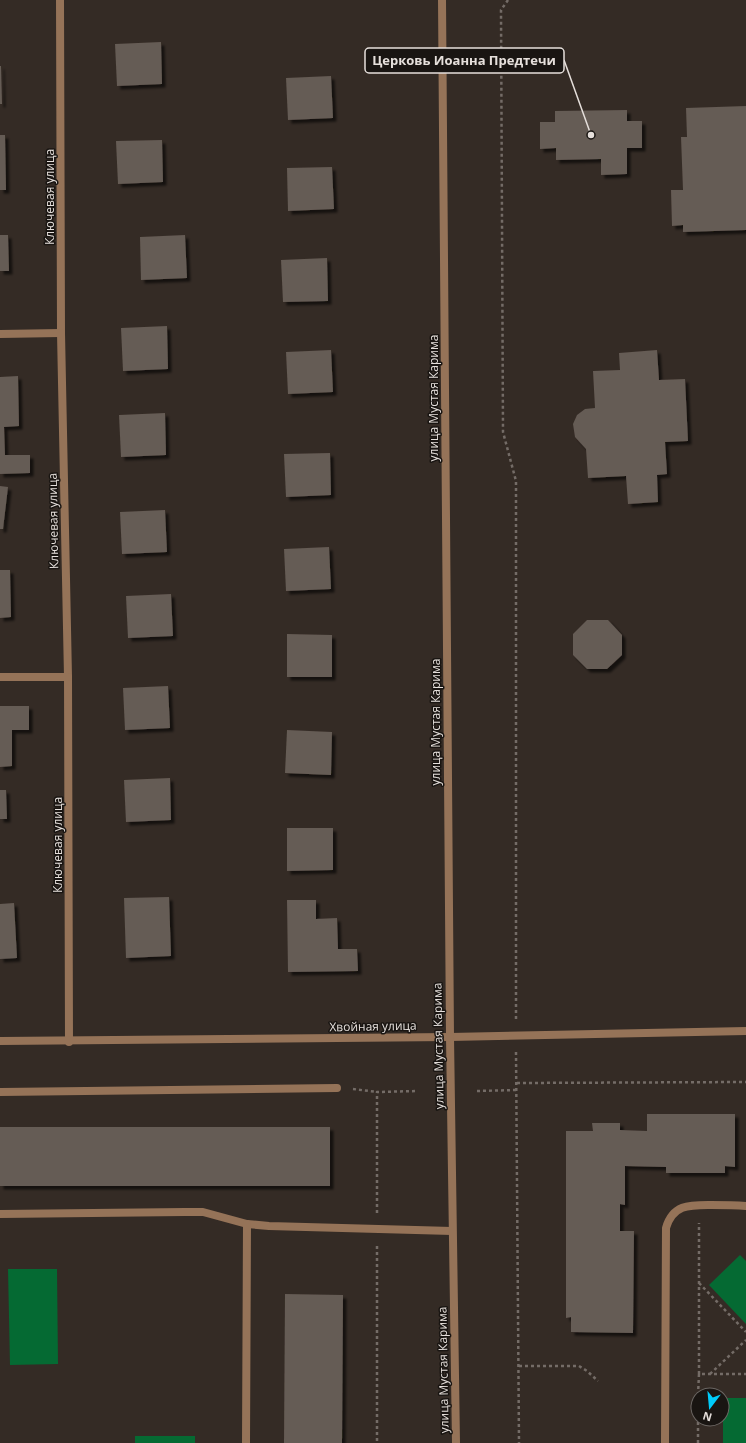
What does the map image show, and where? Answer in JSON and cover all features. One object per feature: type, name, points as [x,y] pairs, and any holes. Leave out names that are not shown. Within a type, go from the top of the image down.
[{"type":"street","name":"Ключевая улица","points":[[60,0],[61,333],[68,677],[69,1042]]},
{"type":"street","name":"улица Мустая Карима","points":[[442,0],[450,1037],[456,1443]]},
{"type":"street","points":[[0,334],[61,333]]},
{"type":"street","points":[[0,677],[68,677]]},
{"type":"street","name":"Хвойная улица","points":[[0,1041],[69,1042],[450,1037],[746,1031]]},
{"type":"street","points":[[0,1092],[337,1088]]},
{"type":"street","points":[[665,1443],[666,1228],[668,1221],[672,1214],[688,1205],[746,1206]]},
{"type":"street","points":[[0,1214],[203,1212],[247,1224],[269,1226],[452,1231]]},
{"type":"street","points":[[246,1443],[247,1224]]},
{"type":"path","points":[[508,0],[501,10],[503,432],[516,481],[516,1036],[519,1443]]},
{"type":"path","points":[[517,1083],[746,1082]]},
{"type":"path","points":[[337,1088],[377,1092],[418,1091]]},
{"type":"path","points":[[477,1091],[517,1090]]},
{"type":"path","points":[[377,1092],[377,1443]]},
{"type":"path","points":[[698,1387],[699,1205]]},
{"type":"path","points":[[699,1282],[746,1332]]},
{"type":"path","points":[[710,1374],[746,1340]]},
{"type":"path","points":[[519,1366],[579,1366],[588,1371],[598,1381]]},
{"type":"path","points":[[698,1374],[746,1374]]},
{"type":"path","points":[[698,1427],[698,1443]]},
{"type":"green space","points":[[740,1255],[746,1261],[746,1324],[709,1285]]},
{"type":"green space","points":[[8,1269],[57,1269],[58,1364],[10,1365]]},
{"type":"green space","points":[[730,1398],[746,1398],[746,1443],[723,1443],[723,1427],[730,1427]]},
{"type":"green space","points":[[135,1436],[195,1436],[195,1443],[135,1443]]},
{"type":"building","points":[[161,42],[162,84],[117,86],[115,44]]},
{"type":"building","points":[[1,66],[2,104],[0,104]]},
{"type":"building","points":[[331,76],[333,118],[288,120],[286,78]]},
{"type":"building","points":[[746,106],[746,230],[683,232],[683,225],[672,226],[671,190],[683,190],[681,137],[687,137],[686,108]]},
{"type":"building","points":[[627,110],[627,121],[642,121],[642,148],[627,148],[627,174],[601,175],[601,159],[556,160],[556,148],[540,149],[540,122],[555,122],[555,111]]},
{"type":"building","points":[[0,135],[5,135],[6,190],[0,190]]},
{"type":"building","points":[[162,140],[163,182],[118,184],[116,141]]},
{"type":"building","points":[[332,167],[334,209],[288,211],[287,168]]},
{"type":"building","points":[[0,235],[8,235],[9,271],[0,271]]},
{"type":"building","points":[[185,235],[187,278],[141,280],[140,237]]},
{"type":"building","points":[[327,258],[328,301],[283,302],[281,260]]},
{"type":"building","points":[[167,326],[168,369],[123,371],[121,328]]},
{"type":"building","points":[[331,350],[333,392],[288,394],[286,352]]},
{"type":"building","points":[[657,350],[659,380],[685,379],[688,441],[665,442],[667,474],[657,475],[658,502],[628,504],[626,476],[588,478],[586,449],[575,437],[573,424],[577,415],[585,409],[595,408],[593,371],[620,370],[619,353]]},
{"type":"building","points":[[18,376],[19,426],[4,427],[5,455],[30,455],[30,473],[0,474],[0,377]]},
{"type":"building","points":[[165,413],[166,455],[121,457],[119,415]]},
{"type":"building","points":[[330,453],[331,495],[286,497],[284,454]]},
{"type":"building","points":[[0,486],[8,487],[3,529],[0,529]]},
{"type":"building","points":[[165,510],[167,552],[122,554],[120,512]]},
{"type":"building","points":[[329,547],[331,589],[286,591],[284,549]]},
{"type":"building","points":[[0,570],[10,570],[11,617],[0,618]]},
{"type":"building","points":[[171,594],[173,636],[128,638],[126,596]]},
{"type":"building","points":[[587,620],[608,620],[622,635],[622,655],[607,669],[587,669],[573,655],[573,634]]},
{"type":"building","points":[[287,634],[332,635],[332,677],[287,677]]},
{"type":"building","points":[[168,686],[170,728],[125,730],[123,688]]},
{"type":"building","points":[[0,706],[29,706],[29,730],[12,730],[12,766],[0,767]]},
{"type":"building","points":[[287,730],[332,732],[331,775],[285,773]]},
{"type":"building","points":[[170,778],[171,820],[126,822],[124,780]]},
{"type":"building","points":[[0,790],[6,790],[7,819],[0,819]]},
{"type":"building","points":[[287,828],[333,828],[333,870],[287,871]]},
{"type":"building","points":[[169,897],[171,956],[126,958],[124,898]]},
{"type":"building","points":[[287,900],[316,900],[316,919],[337,918],[338,949],[357,949],[358,971],[288,972]]},
{"type":"building","points":[[14,903],[17,958],[0,959],[0,904]]},
{"type":"building","points":[[647,1114],[735,1114],[735,1167],[725,1166],[725,1173],[666,1173],[666,1167],[625,1166],[625,1205],[620,1204],[620,1231],[634,1231],[633,1333],[571,1332],[571,1317],[566,1318],[566,1131],[593,1131],[592,1123],[620,1123],[620,1130],[647,1131]]},
{"type":"building","points":[[0,1127],[330,1127],[330,1186],[0,1186]]},
{"type":"building","points":[[285,1294],[343,1295],[342,1443],[284,1443]]},
{"type":"place","name":"Церковь Иоанна Предтечи","points":[[591,135]]}]
